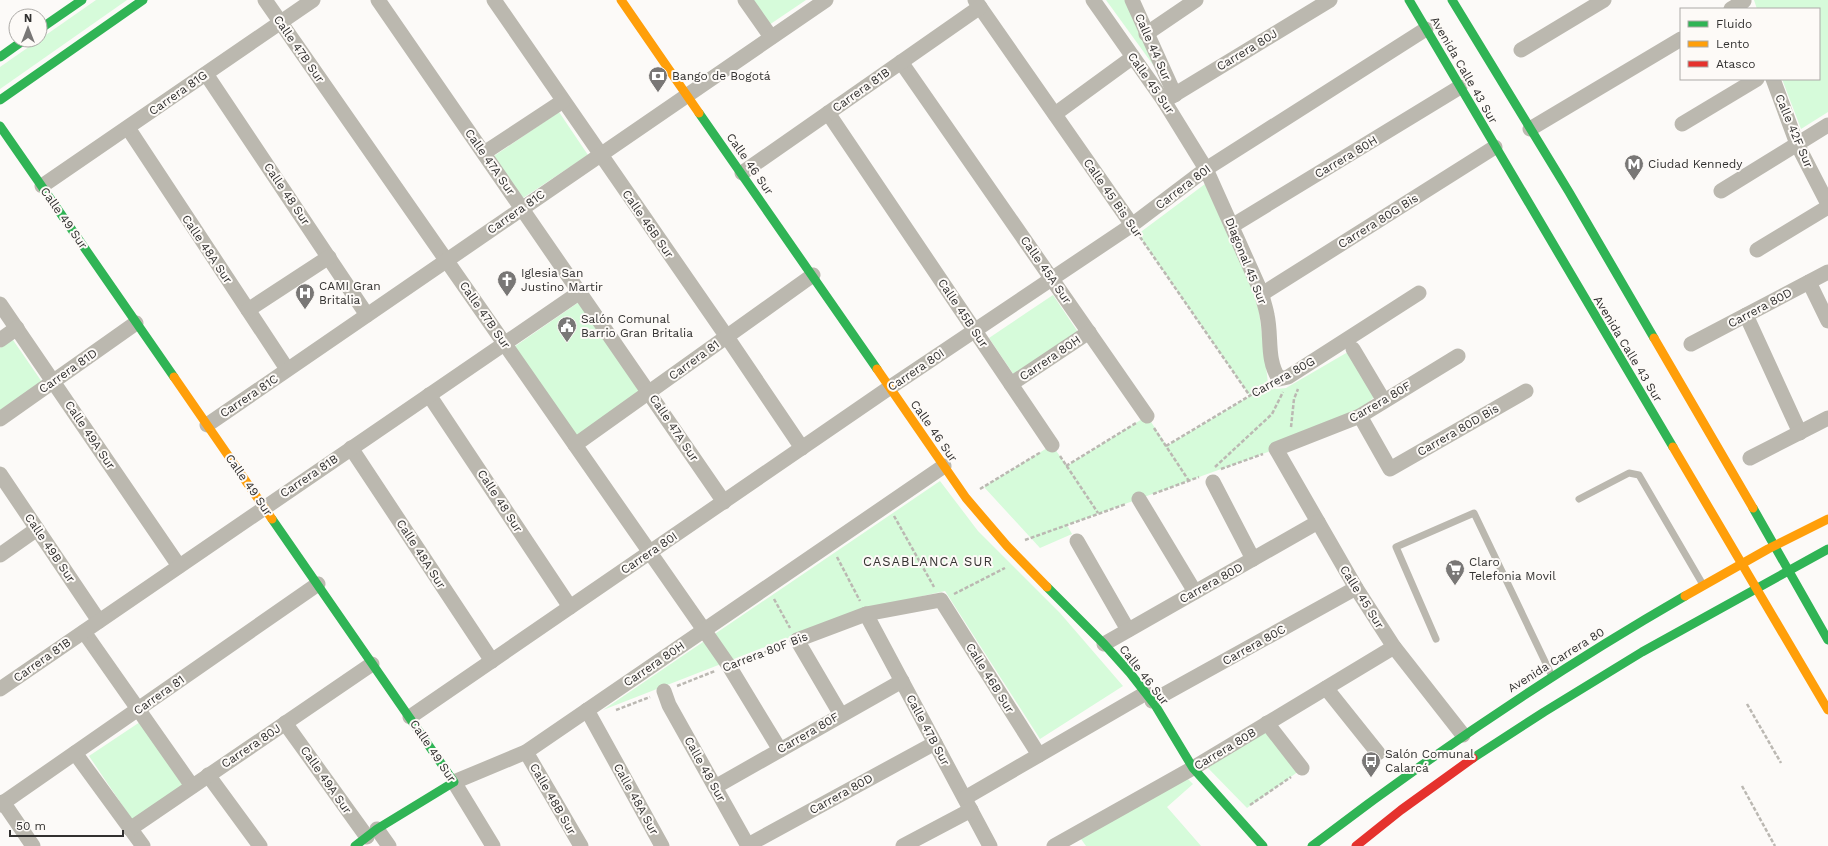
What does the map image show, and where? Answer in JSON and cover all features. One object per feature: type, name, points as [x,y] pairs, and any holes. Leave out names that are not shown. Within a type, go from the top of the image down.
[{"type":"main road","points":[[48,23],[82,0]]},
{"type":"main road","points":[[0,100],[143,0]]},
{"type":"main road","name":"Calle 46 Sur","points":[[621,0],[813,275],[889,388],[966,498],[1022,560],[1104,644],[1149,697],[1193,768],[1263,846]]},
{"type":"main road","name":"Avenida Calle 43 Sur","points":[[1409,0],[1828,710]]},
{"type":"main road","name":"Avenida Calle 43 Sur","points":[[1457,2],[1775,546],[1828,640]]},
{"type":"main road","points":[[0,57],[13,48]]},
{"type":"main road","name":"Calle 49 Sur","points":[[0,126],[454,782]]},
{"type":"main road","name":"Avenida Carrera 80","points":[[1312,846],[1392,785],[1463,735],[1552,676],[1703,586],[1775,546],[1828,519]]},
{"type":"main road","points":[[1356,846],[1451,774],[1545,710],[1610,670],[1828,549]]},
{"type":"main road","name":"Carrera 80H","points":[[355,846],[372,833],[454,782]]},
{"type":"street","name":"Calle 47B Sur","points":[[265,0],[704,630]]},
{"type":"street","name":"Carrera 81G","points":[[42,186],[313,0]]},
{"type":"street","name":"Calle 47A Sur","points":[[378,0],[724,502]]},
{"type":"street","name":"Calle 46B Sur","points":[[494,0],[802,448]]},
{"type":"street","points":[[745,0],[772,37]]},
{"type":"street","name":"Carrera 81C","points":[[207,425],[826,0]]},
{"type":"street","name":"Calle 45 Sur","points":[[1093,0],[1133,57],[1170,98],[1206,169]]},
{"type":"street","name":"Calle 44 Sur","points":[[1132,0],[1170,98]]},
{"type":"street","points":[[1146,34],[1196,0]]},
{"type":"street","name":"Carrera 80J","points":[[1170,98],[1330,0]]},
{"type":"street","points":[[1521,50],[1604,0]]},
{"type":"street","name":"Carrera 81B","points":[[742,173],[901,62],[978,3]]},
{"type":"street","name":"Calle 45 Bis Sur","points":[[978,3],[1132,225]]},
{"type":"street","points":[[1733,8],[1745,3]]},
{"type":"street","name":"Carrera 80I","points":[[410,717],[889,388],[1132,225],[1206,169],[1426,29]]},
{"type":"street","points":[[1530,129],[1680,40]]},
{"type":"street","points":[[1055,114],[1133,57]]},
{"type":"street","name":"Calle 45A Sur","points":[[901,62],[1147,416]]},
{"type":"street","name":"Calle 48 Sur","points":[[206,74],[367,315]]},
{"type":"street","points":[[1682,124],[1755,80]]},
{"type":"street","name":"Calle 42F Sur","points":[[1773,80],[1797,144],[1828,206]]},
{"type":"street","name":"Carrera 80H","points":[[1232,226],[1460,87]]},
{"type":"street","points":[[484,153],[563,101]]},
{"type":"street","name":"Calle 45B Sur","points":[[828,113],[1052,445]]},
{"type":"street","points":[[1721,191],[1828,125]]},
{"type":"street","name":"Calle 48A Sur","points":[[128,128],[288,369]]},
{"type":"street","name":"Carrera 80G Bis","points":[[1262,294],[1495,147]]},
{"type":"street","name":"Diagonal 45 Sur","points":[[1206,169],[1262,294],[1267,316],[1271,361],[1274,371],[1284,378]]},
{"type":"street","points":[[1757,250],[1828,206]]},
{"type":"street","points":[[248,310],[329,257]]},
{"type":"street","name":"Carrera 80D","points":[[1691,344],[1828,272]]},
{"type":"street","name":"Carrera 81","points":[[575,445],[813,275]]},
{"type":"street","points":[[1809,282],[1828,321]]},
{"type":"street","name":"Carrera 81B","points":[[0,689],[580,292]]},
{"type":"street","name":"Carrera 80G","points":[[1284,378],[1309,364],[1419,293]]},
{"type":"street","name":"Calle 49A Sur","points":[[0,304],[179,566]]},
{"type":"street","points":[[1746,315],[1800,433]]},
{"type":"street","name":"Carrera 81D","points":[[0,418],[136,323]]},
{"type":"street","points":[[0,340],[17,328]]},
{"type":"street","name":"Carrera 80H","points":[[1011,384],[1089,332]]},
{"type":"street","points":[[1353,349],[1384,401]]},
{"type":"street","name":"Carrera 80F","points":[[1276,449],[1360,416],[1458,356]]},
{"type":"street","name":"Carrera 80D Bis","points":[[1360,416],[1390,469],[1526,391]]},
{"type":"street","name":"Calle 48 Sur","points":[[429,395],[570,607]]},
{"type":"street","points":[[1750,458],[1828,418]]},
{"type":"street","name":"Calle 48A Sur","points":[[351,448],[492,661]]},
{"type":"street","name":"Calle 45 Sur","points":[[1276,449],[1356,588],[1394,647],[1463,735]]},
{"type":"street","name":"Carrera 80H","points":[[454,782],[526,752],[590,714],[704,630],[944,466]]},
{"type":"street","name":"Calle 49B Sur","points":[[0,474],[99,621]]},
{"type":"street","points":[[1213,475],[1253,560]]},
{"type":"street","points":[[1138,499],[1195,592]]},
{"type":"street","name":"Carrera 80D","points":[[1104,644],[1318,522]]},
{"type":"street","points":[[0,555],[37,529]]},
{"type":"street","points":[[1077,541],[1128,630]]},
{"type":"street","name":"Carrera 81","points":[[2,804],[318,584]]},
{"type":"street","name":"Carrera 80C","points":[[903,846],[968,804],[1039,755],[1356,588]]},
{"type":"street","name":"Calle 46B Sur","points":[[942,600],[1039,755]]},
{"type":"street","name":"Carrera 80F Bis","points":[[797,640],[866,614],[942,600]]},
{"type":"street","name":"Calle 47B Sur","points":[[866,614],[990,846]]},
{"type":"street","points":[[704,630],[729,666],[780,750]]},
{"type":"street","points":[[84,632],[192,786]]},
{"type":"street","points":[[797,640],[840,715]]},
{"type":"street","name":"Carrera 80B","points":[[1063,844],[1394,647]]},
{"type":"street","name":"Carrera 80J","points":[[130,829],[372,664]]},
{"type":"street","name":"Carrera 80F","points":[[715,787],[902,681]]},
{"type":"street","points":[[1326,688],[1378,753]]},
{"type":"street","name":"Calle 48 Sur","points":[[664,691],[669,705],[748,846]]},
{"type":"street","name":"Calle 48A Sur","points":[[590,714],[662,846]]},
{"type":"street","name":"Calle 49A Sur","points":[[286,723],[372,833],[389,846]]},
{"type":"street","points":[[1267,723],[1302,768]]},
{"type":"street","name":"Carrera 80D","points":[[748,846],[935,743]]},
{"type":"street","name":"Calle 48B Sur","points":[[526,752],[581,846]]},
{"type":"street","points":[[75,753],[142,846]]},
{"type":"street","points":[[208,775],[260,846]]},
{"type":"street","name":"Calle 49 Sur","points":[[454,782],[493,846]]},
{"type":"street","points":[[2,804],[32,846]]},
{"type":"lane","points":[[1579,499],[1629,473],[1639,475],[1703,586]]},
{"type":"lane","points":[[1436,638],[1396,547],[1474,513],[1552,676]]},
{"type":"path","name":"Calle 45 Bis Sur","points":[[1132,225],[1250,396]]},
{"type":"path","points":[[1292,444],[1291,417],[1294,399],[1309,364]]},
{"type":"path","name":"Carrera 80G","points":[[1166,446],[1250,396],[1284,378]]},
{"type":"path","points":[[1213,475],[1272,414],[1281,399],[1284,378]]},
{"type":"path","points":[[1066,466],[1147,416],[1189,481]]},
{"type":"path","points":[[966,498],[1052,445],[1098,513]]},
{"type":"path","points":[[887,505],[942,600],[1022,560]]},
{"type":"path","points":[[830,544],[866,614]]},
{"type":"path","points":[[767,587],[797,640]]},
{"type":"path","name":"Carrera 80F Bis","points":[[590,714],[664,691],[797,640]]},
{"type":"path","points":[[1746,704],[1781,763]]},
{"type":"path","points":[[1236,816],[1302,768]]},
{"type":"path","points":[[1742,786],[1775,846]]},
{"type":"green space","points":[[96,0],[127,0],[0,89],[0,67],[27,48],[48,48],[48,34]]},
{"type":"green space","points":[[752,0],[806,0],[769,25]]},
{"type":"green space","points":[[1106,0],[1132,0],[1175,95]]},
{"type":"green space","points":[[1754,0],[1828,0],[1828,112],[1801,129],[1782,80],[1820,80],[1820,8],[1757,8]]},
{"type":"green space","points":[[559,112],[588,155],[523,198],[494,156]]},
{"type":"green space","points":[[1205,184],[1255,295],[1259,311],[1268,383],[1276,389],[1286,388],[1353,349],[1379,393],[1357,412],[1276,449],[1067,525],[1072,534],[1040,548],[984,487],[1052,445],[1067,466],[1147,416],[1167,446],[1250,396],[1138,234]]},
{"type":"green space","points":[[1053,295],[1080,335],[1016,378],[989,338]]},
{"type":"green space","points":[[579,302],[643,392],[577,438],[514,347]]},
{"type":"green space","points":[[13,340],[42,382],[0,410],[0,348]]},
{"type":"green space","points":[[940,481],[978,531],[1060,613],[1123,686],[1040,739],[945,591],[860,610],[603,710]]},
{"type":"green space","points":[[140,722],[184,787],[133,821],[89,756]]},
{"type":"green space","points":[[1267,729],[1299,771],[1247,808],[1206,766]]},
{"type":"green space","points":[[1187,778],[1193,784],[1167,807],[1201,846],[1086,846],[1081,839]]},
{"type":"traffic: fast","points":[[48,23],[82,0]]},
{"type":"traffic: fast","points":[[0,100],[143,0]]},
{"type":"traffic: fast","points":[[1409,0],[1673,447]]},
{"type":"traffic: fast","points":[[1452,0],[1569,192],[1654,338]]},
{"type":"traffic: fast","points":[[0,57],[13,48]]},
{"type":"traffic: fast","points":[[699,113],[877,369]]},
{"type":"traffic: fast","points":[[0,126],[174,377]]},
{"type":"traffic: fast","points":[[1753,508],[1828,640]]},
{"type":"traffic: fast","points":[[272,519],[454,782],[377,829],[355,846]]},
{"type":"traffic: fast","points":[[1473,758],[1544,712],[1642,652],[1828,549]]},
{"type":"traffic: fast","points":[[1047,587],[1104,644],[1130,673],[1155,705],[1193,768],[1263,846]]},
{"type":"traffic: fast","points":[[1312,846],[1402,779],[1494,715],[1589,654],[1685,596]]},
{"type":"traffic: slow","points":[[621,0],[699,113]]},
{"type":"traffic: slow","points":[[1654,338],[1753,508]]},
{"type":"traffic: slow","points":[[877,369],[966,498],[1007,546],[1047,587]]},
{"type":"traffic: slow","points":[[174,377],[272,519]]},
{"type":"traffic: slow","points":[[1673,447],[1828,710]]},
{"type":"traffic: slow","points":[[1685,596],[1768,549],[1828,519]]},
{"type":"traffic: jam","points":[[1356,846],[1401,810],[1473,758]]},
{"type":"place","name":"Bango de Bogotá","points":[[658,93]]},
{"type":"place","name":"Ciudad Kennedy","points":[[1634,181]]},
{"type":"place","name":"Iglesia San Justino Martir","points":[[507,297]]},
{"type":"place","name":"CAMI Gran Britalia","points":[[305,310]]},
{"type":"place","name":"Salón Comunal Barrio Gran Britalia","points":[[567,343]]},
{"type":"place","name":"Claro Telefonia Movil","points":[[1455,586]]},
{"type":"place","name":"Salón Comunal Calarcá","points":[[1371,778]]},
{"type":"district","name":"CASABLANCA SUR","points":[[928,561]]}]
